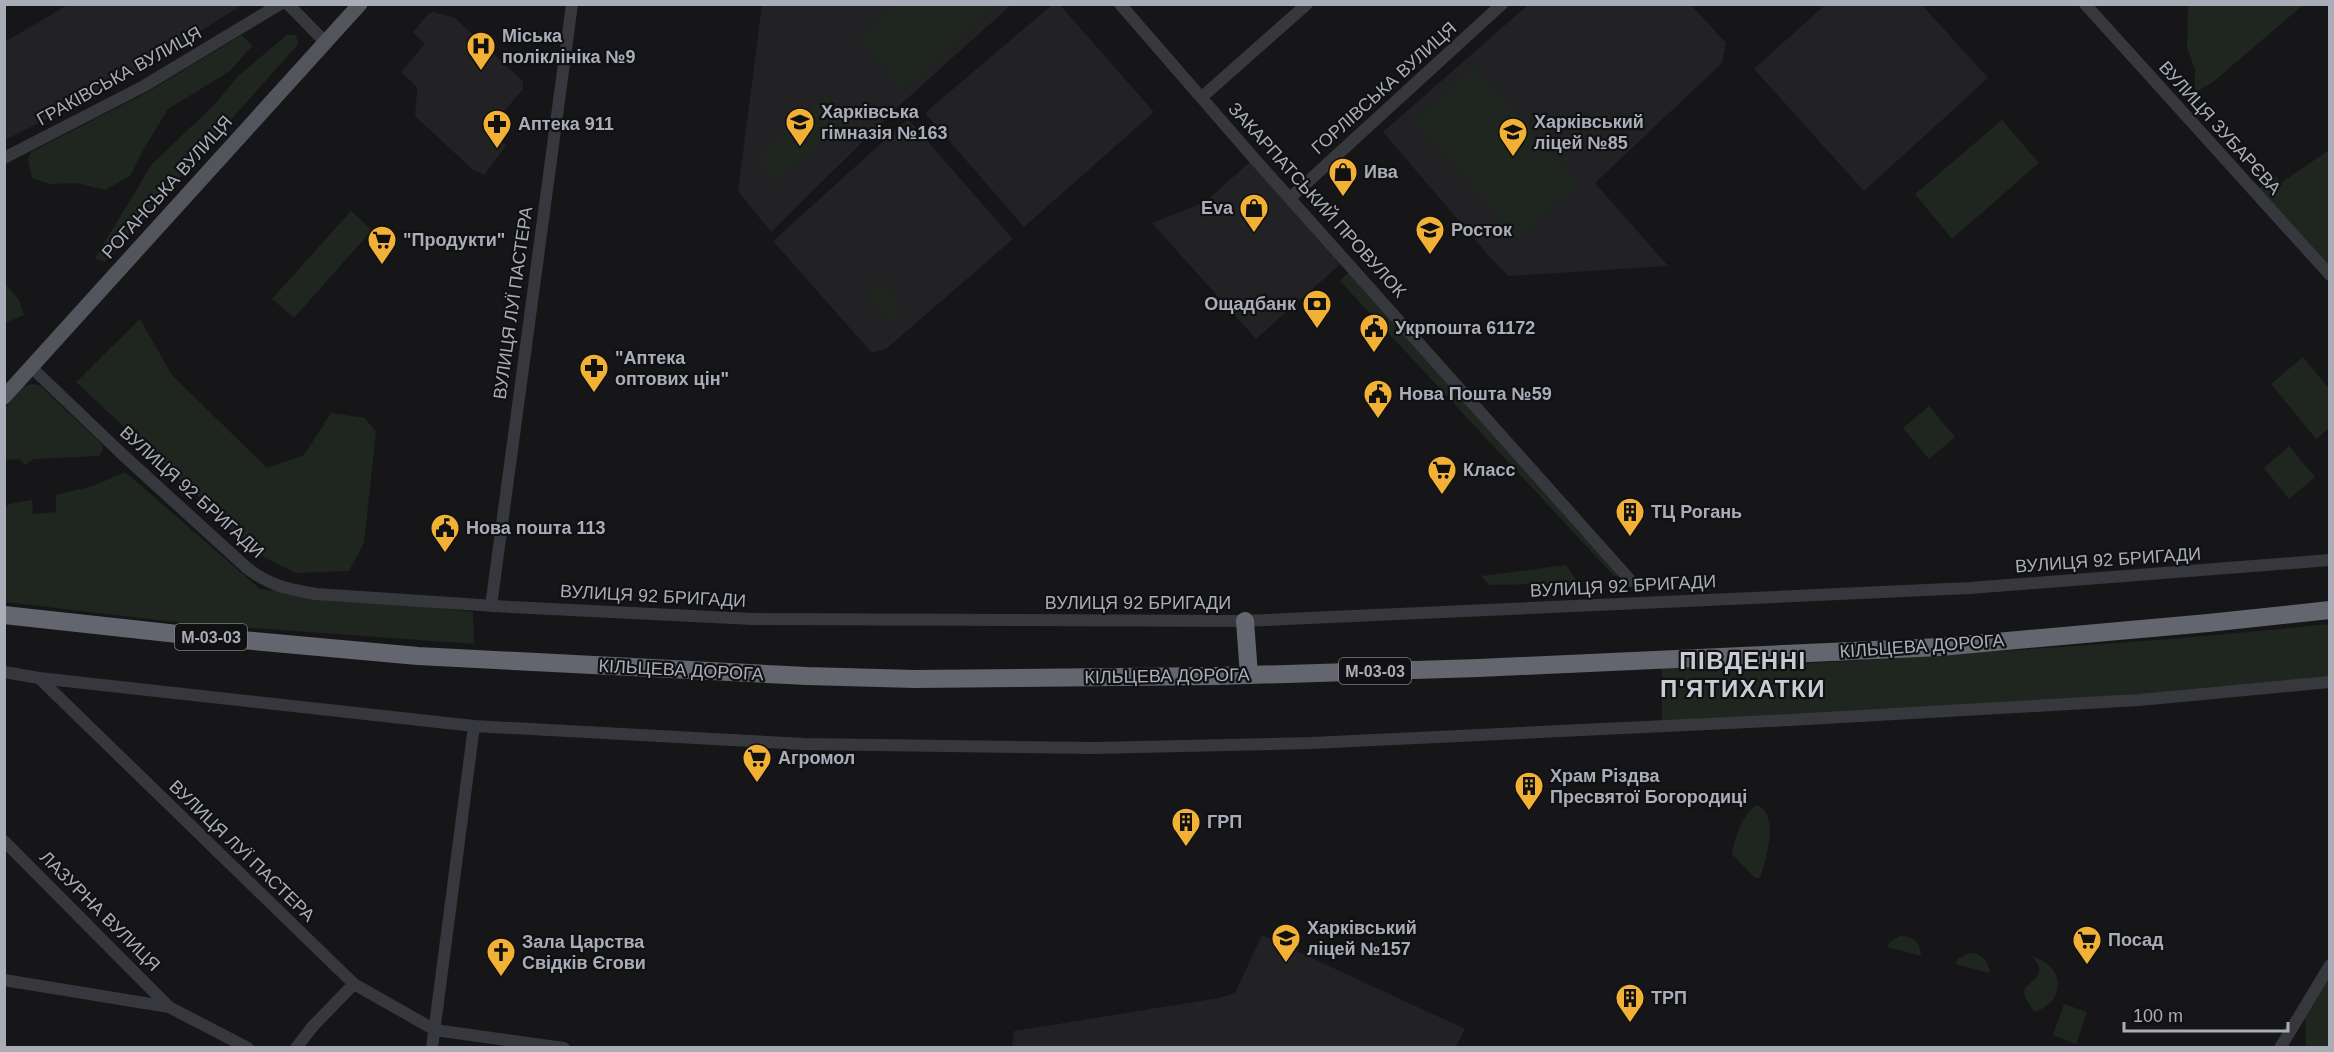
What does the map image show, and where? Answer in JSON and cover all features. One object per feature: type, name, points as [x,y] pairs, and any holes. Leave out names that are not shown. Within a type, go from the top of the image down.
[{"type":"highway","name":"КІЛЬЦЕВА ДОРОГА","points":[[4,615],[187,635],[418,656],[807,676],[915,679],[1249,675],[1490,668],[1940,646],[2208,624],[2330,610]]},
{"type":"highway","points":[[1245,621],[1249,675]]},
{"type":"main road","name":"РОГАНСЬКА ВУЛИЦЯ","points":[[4,398],[360,4]]},
{"type":"street","name":"ГРАКІВСЬКА ВУЛИЦЯ","points":[[4,158],[144,86],[279,4]]},
{"type":"street","points":[[288,4],[326,43]]},
{"type":"street","name":"ВУЛИЦЯ ЛУЇ ПАСТЕРА","points":[[491,606],[572,4]]},
{"type":"street","name":"ЗАКАРПАТСЬКИЙ ПРОВУЛОК","points":[[1120,4],[1631,581]]},
{"type":"street","points":[[1202,97],[1306,4]]},
{"type":"street","name":"ГОРЛІВСЬКА ВУЛИЦЯ","points":[[1290,198],[1502,4]]},
{"type":"street","name":"ВУЛИЦЯ ЗУБАРЄВА","points":[[2085,4],[2330,275]]},
{"type":"street","name":"ВУЛИЦЯ 92 БРИГАДИ","points":[[31,367],[123,455],[264,581],[288,590],[316,594],[491,606],[776,619],[1245,621],[1970,588],[2330,560]]},
{"type":"street","points":[[4,672],[39,678],[474,726],[805,744],[1095,748],[1312,743],[1790,720],[2139,700],[2330,682]]},
{"type":"street","name":"ВУЛИЦЯ ЛУЇ ПАСТЕРА","points":[[39,678],[354,984],[435,1030]]},
{"type":"street","points":[[432,1047],[474,726]]},
{"type":"street","name":"ЛАЗУРНА ВУЛИЦЯ","points":[[4,841],[170,1007],[248,1047]]},
{"type":"street","points":[[2280,1047],[2330,965]]},
{"type":"street","name":"ЛАЗУРНА ВУЛИЦЯ","points":[[4,980],[170,1007]]},
{"type":"street","points":[[282,1047],[296,1047],[312,1026],[354,984]]},
{"type":"street","points":[[435,1030],[564,1047]]},
{"type":"shaded area","points":[[69,4],[242,5],[113,86],[5,140],[5,42]]},
{"type":"shaded area","points":[[1053,4],[1060,5],[1154,112],[1024,227],[925,113]]},
{"type":"shaded area","points":[[1921,4],[1988,78],[1864,191],[1754,69],[1825,5]]},
{"type":"shaded area","points":[[2188,4],[2303,5],[2213,82],[2195,93],[2195,70],[2187,47]]},
{"type":"shaded area","name":"Харківська гімназія №163","points":[[762,5],[1011,5],[900,105],[771,232],[738,191]]},
{"type":"shaded area","points":[[896,5],[997,5],[903,90],[857,40]]},
{"type":"shaded area","name":"Харківський ліцей №85","points":[[1528,5],[1691,5],[1726,43],[1722,63],[1595,183],[1668,266],[1508,276],[1383,132]]},
{"type":"shaded area","points":[[433,12],[455,18],[523,81],[523,89],[488,130],[506,146],[484,175],[473,170],[415,116],[416,86],[401,72],[425,44],[413,32],[428,14]]},
{"type":"shaded area","points":[[242,35],[252,46],[230,71],[168,109],[130,176],[105,190],[76,183],[50,184],[32,178],[28,159],[31,152],[146,93]]},
{"type":"shaded area","points":[[287,35],[296,35],[298,44],[105,262],[95,258],[152,164],[215,104],[238,76]]},
{"type":"shaded area","points":[[1474,67],[1579,185],[1519,239],[1414,121]]},
{"type":"shaded area","points":[[827,94],[849,117],[778,182],[757,159]]},
{"type":"shaded area","points":[[908,119],[1013,239],[886,349],[872,353],[773,241]]},
{"type":"shaded area","points":[[2002,120],[2039,163],[1952,239],[1915,194]]},
{"type":"shaded area","points":[[2329,150],[2329,275],[2254,193],[2274,175],[2281,183]]},
{"type":"shaded area","points":[[1251,161],[1343,262],[1256,339],[1152,223],[1205,202]]},
{"type":"shaded area","points":[[351,211],[372,230],[294,318],[272,299]]},
{"type":"shaded area","points":[[1354,267],[1626,575],[1614,576],[1340,281]]},
{"type":"shaded area","points":[[878,280],[903,308],[889,321],[864,292]]},
{"type":"shaded area","points":[[5,284],[19,300],[24,315],[5,323]]},
{"type":"shaded area","points":[[140,319],[172,375],[267,468],[304,455],[331,413],[365,418],[376,432],[364,543],[349,571],[295,573],[250,550],[205,503],[76,382]]},
{"type":"shaded area","points":[[2303,357],[2329,389],[2329,428],[2316,439],[2271,384]]},
{"type":"shaded area","points":[[32,384],[39,385],[102,444],[103,451],[99,456],[34,459],[25,465],[20,459],[5,460],[5,408],[23,387]]},
{"type":"shaded area","points":[[1929,406],[1955,437],[1929,459],[1903,428]]},
{"type":"shaded area","points":[[2289,446],[2315,477],[2289,499],[2264,468]]},
{"type":"shaded area","points":[[125,472],[260,589],[473,612],[474,644],[183,623],[5,602],[5,508],[9,504],[32,500],[33,514],[56,512],[56,495],[93,486]]},
{"type":"shaded area","points":[[1566,565],[1578,583],[1489,585],[1481,576]]},
{"type":"shaded area","points":[[2329,624],[2329,680],[2139,700],[1662,725],[1662,664],[1732,666],[1835,662],[2135,642]]},
{"type":"shaded area","points":[[1757,805],[1764,810],[1770,828],[1768,850],[1760,878],[1755,878],[1732,854],[1743,820]]},
{"type":"shaded area","name":"Харківський ліцей №157","points":[[1262,935],[1465,1029],[1456,1047],[1012,1047],[1014,1031],[1219,998],[1235,993]]},
{"type":"shaded area","points":[[1900,936],[1909,937],[1915,941],[1920,947],[1921,956],[1887,947],[1890,942]]},
{"type":"shaded area","points":[[1968,953],[1984,958],[1990,973],[1955,964],[1958,959]]},
{"type":"shaded area","points":[[2032,957],[2051,967],[2058,983],[2057,992],[2052,1000],[2045,1007],[2034,1012],[2024,995],[2025,988],[2040,971]]},
{"type":"shaded area","points":[[2329,965],[2329,1047],[2306,1047],[2305,1004]]},
{"type":"shaded area","points":[[2064,1004],[2087,1012],[2076,1044],[2053,1035]]},
{"type":"place","name":"Міська поліклініка №9","points":[[481,72]]},
{"type":"place","name":"Харківська гімназія №163","points":[[800,148]]},
{"type":"place","name":"Аптека 911","points":[[497,150]]},
{"type":"place","name":"Харківський ліцей №85","points":[[1513,158]]},
{"type":"place","name":"Ива","points":[[1343,198]]},
{"type":"place","name":"Eva","points":[[1254,234]]},
{"type":"place","name":"Росток","points":[[1430,256]]},
{"type":"place","name":"\"Продукти\"","points":[[382,266]]},
{"type":"place","name":"Ощадбанк","points":[[1317,330]]},
{"type":"place","name":"Укрпошта 61172","points":[[1374,354]]},
{"type":"place","name":"\"Аптека оптових цін\"","points":[[594,394]]},
{"type":"place","name":"Нова Пошта №59","points":[[1378,420]]},
{"type":"place","name":"Класс","points":[[1442,496]]},
{"type":"place","name":"ТЦ Рогань","points":[[1630,538]]},
{"type":"place","name":"Нова пошта 113","points":[[445,554]]},
{"type":"place","name":"Агромол","points":[[757,784]]},
{"type":"place","name":"Храм Різдва Пресвятої Богородиці","points":[[1529,812]]},
{"type":"place","name":"ГРП","points":[[1186,848]]},
{"type":"place","name":"Харківський ліцей №157","points":[[1286,964]]},
{"type":"place","name":"Посад","points":[[2087,966]]},
{"type":"place","name":"Зала Царства Свідків Єгови","points":[[501,978]]},
{"type":"place","name":"ТРП","points":[[1630,1024]]},
{"type":"district","name":"ПІВДЕННІ П'ЯТИХАТКИ","points":[[1743,675]]}]
